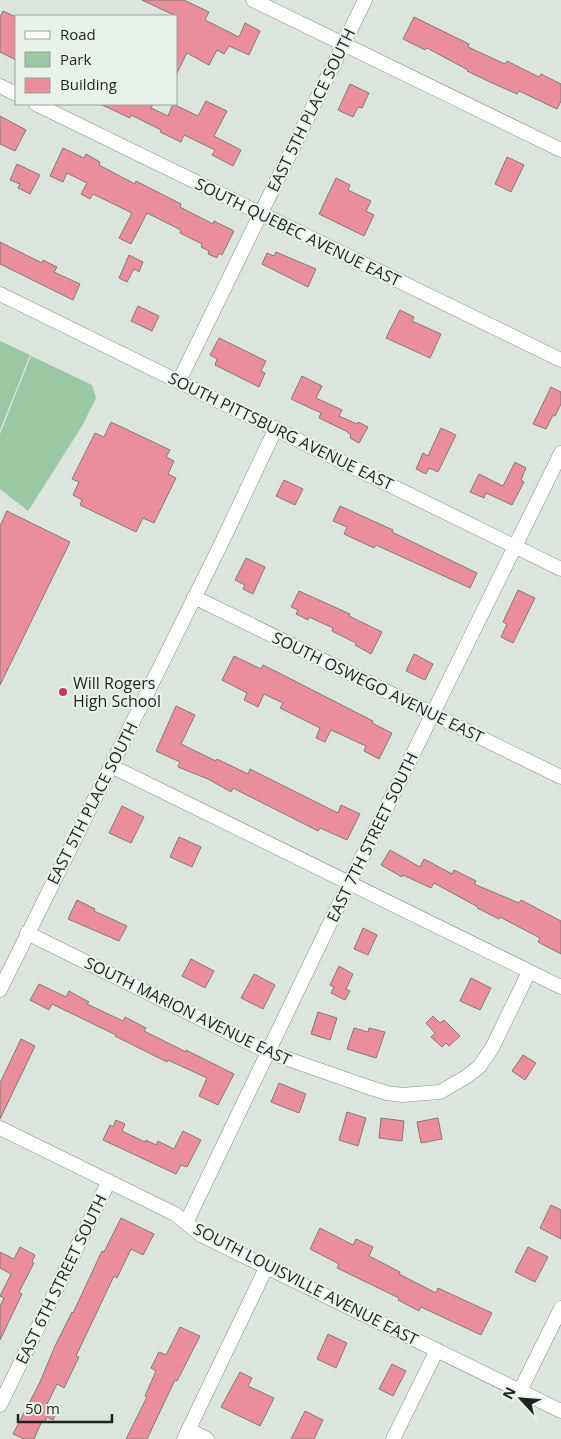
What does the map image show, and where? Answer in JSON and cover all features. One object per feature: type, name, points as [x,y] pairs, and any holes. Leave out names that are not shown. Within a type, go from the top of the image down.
[{"type":"street","points":[[253,0],[561,150]]},
{"type":"street","name":"EAST 5TH PLACE SOUTH","points":[[179,381],[365,0]]},
{"type":"street","points":[[0,86],[15,94]]},
{"type":"street","name":"SOUTH QUEBEC AVENUE EAST","points":[[38,105],[561,360]]},
{"type":"street","name":"SOUTH PITTSBURG AVENUE EAST","points":[[0,294],[561,569]]},
{"type":"street","name":"EAST 5TH PLACE SOUTH","points":[[0,990],[276,428]]},
{"type":"street","name":"EAST 7TH STREET SOUTH","points":[[186,1223],[561,453]]},
{"type":"street","name":"SOUTH OSWEGO AVENUE EAST","points":[[194,597],[561,777]]},
{"type":"street","points":[[111,766],[561,988]]},
{"type":"street","name":"SOUTH MARION AVENUE EAST","points":[[27,933],[268,1052],[386,1093],[411,1095],[440,1092],[479,1066],[492,1048],[529,972]]},
{"type":"street","name":"SOUTH LOUISVILLE AVENUE EAST","points":[[0,1128],[175,1214],[201,1234],[561,1411]]},
{"type":"street","name":"EAST 6TH STREET SOUTH","points":[[0,1405],[109,1181]]},
{"type":"street","points":[[207,1439],[186,1435],[267,1266]]},
{"type":"street","points":[[520,1391],[561,1308]]},
{"type":"street","points":[[393,1439],[438,1350]]},
{"type":"green space","points":[[0,341],[30,355],[0,430]]},
{"type":"green space","points":[[31,356],[92,385],[96,398],[82,426],[28,511],[0,489],[0,434]]},
{"type":"building","points":[[142,0],[184,0],[209,12],[205,20],[239,37],[245,23],[260,31],[249,55],[229,46],[224,54],[217,50],[209,65],[187,53],[178,71],[178,15],[174,15]]},
{"type":"building","points":[[3,11],[15,17],[15,60],[0,52],[0,17]]},
{"type":"building","points":[[414,17],[469,44],[468,47],[505,64],[507,61],[539,77],[541,74],[561,84],[561,101],[557,109],[519,91],[517,94],[490,82],[427,48],[425,50],[403,39]]},
{"type":"building","points":[[350,84],[369,93],[362,108],[358,107],[353,117],[338,110]]},
{"type":"building","points":[[206,101],[227,111],[214,136],[241,150],[233,166],[212,155],[215,150],[184,135],[181,142],[131,115],[130,118],[102,105],[152,105],[151,108],[168,116],[173,105],[175,105],[198,116]]},
{"type":"building","points":[[0,116],[26,130],[15,151],[0,144]]},
{"type":"building","points":[[63,148],[84,158],[86,154],[100,162],[99,165],[135,184],[136,181],[181,204],[180,207],[213,224],[214,221],[234,231],[222,255],[219,253],[217,258],[208,254],[209,251],[201,247],[202,244],[180,233],[181,230],[147,213],[131,244],[119,238],[132,213],[93,194],[90,199],[81,194],[87,183],[67,173],[63,182],[50,176]]},
{"type":"building","points":[[507,157],[524,165],[511,192],[495,184]]},
{"type":"building","points":[[17,164],[40,175],[30,194],[18,188],[20,184],[10,180]]},
{"type":"building","points":[[336,178],[350,185],[348,190],[371,201],[366,211],[374,215],[364,236],[319,214]]},
{"type":"building","points":[[0,242],[42,263],[43,260],[57,267],[54,272],[80,284],[73,300],[0,264]]},
{"type":"building","points":[[276,252],[316,269],[308,287],[262,264],[267,253],[274,256]]},
{"type":"building","points":[[129,255],[143,262],[139,272],[134,269],[127,282],[119,278]]},
{"type":"building","points":[[138,306],[159,316],[152,331],[131,321]]},
{"type":"building","points":[[400,310],[414,317],[412,321],[441,334],[430,358],[386,338]]},
{"type":"building","points":[[219,338],[266,361],[261,371],[265,373],[259,387],[215,365],[217,359],[210,355]]},
{"type":"building","points":[[302,376],[322,386],[316,398],[342,410],[339,416],[368,427],[359,443],[350,438],[351,435],[346,431],[319,418],[321,413],[291,399]]},
{"type":"building","points":[[551,387],[561,392],[561,404],[546,429],[533,424]]},
{"type":"building","points":[[111,422],[170,450],[166,457],[174,461],[168,474],[176,478],[154,523],[143,518],[136,532],[80,505],[82,500],[73,495],[79,482],[72,479],[95,433],[104,437]]},
{"type":"building","points":[[441,428],[456,435],[438,472],[429,468],[426,474],[416,469],[423,453],[428,456]]},
{"type":"building","points":[[515,462],[526,468],[521,480],[524,482],[512,505],[486,493],[484,498],[470,492],[479,474],[503,486]]},
{"type":"building","points":[[284,480],[303,489],[295,505],[276,496]]},
{"type":"building","points":[[340,506],[393,530],[392,532],[477,573],[470,588],[376,545],[374,548],[344,534],[347,527],[333,521]]},
{"type":"building","points":[[7,511],[70,542],[0,685],[0,526]]},
{"type":"building","points":[[246,558],[265,567],[253,594],[243,589],[245,585],[235,580]]},
{"type":"building","points":[[518,590],[535,598],[513,643],[501,637],[507,624],[503,622]]},
{"type":"building","points":[[299,591],[350,614],[349,616],[382,632],[371,654],[355,645],[356,643],[332,631],[333,628],[309,617],[308,620],[296,614],[298,610],[291,607]]},
{"type":"building","points":[[414,654],[433,664],[425,680],[406,671]]},
{"type":"building","points":[[234,656],[261,669],[263,665],[373,721],[372,723],[392,733],[379,759],[364,751],[366,746],[331,730],[325,742],[316,738],[320,728],[280,708],[283,703],[264,694],[258,707],[244,700],[247,693],[222,680]]},
{"type":"building","points":[[176,706],[195,715],[181,744],[248,774],[250,769],[338,813],[341,805],[360,814],[347,840],[320,828],[318,831],[233,788],[231,792],[208,779],[178,767],[180,762],[156,751]]},
{"type":"building","points":[[122,806],[144,817],[131,843],[109,833]]},
{"type":"building","points":[[179,837],[201,847],[192,867],[170,857]]},
{"type":"building","points":[[390,850],[420,867],[424,859],[452,874],[454,870],[476,881],[474,884],[519,903],[521,900],[561,921],[561,954],[538,942],[540,938],[500,917],[499,919],[477,908],[434,883],[431,888],[403,875],[402,877],[381,865]]},
{"type":"building","points":[[77,900],[95,909],[94,911],[127,926],[119,941],[68,919]]},
{"type":"building","points":[[363,928],[377,935],[368,955],[354,949]]},
{"type":"building","points":[[191,959],[214,971],[205,988],[182,976]]},
{"type":"building","points":[[339,966],[353,974],[346,989],[350,991],[345,1000],[331,993],[334,987],[330,985]]},
{"type":"building","points":[[254,974],[275,985],[263,1009],[241,998]]},
{"type":"building","points":[[471,978],[491,988],[480,1010],[460,1001]]},
{"type":"building","points":[[39,984],[66,997],[69,991],[89,1002],[87,1004],[123,1021],[125,1017],[146,1028],[144,1031],[234,1074],[218,1105],[199,1096],[207,1078],[168,1060],[167,1062],[52,1004],[49,1010],[30,1000]]},
{"type":"building","points":[[318,1012],[337,1018],[330,1040],[311,1034]]},
{"type":"building","points":[[433,1016],[440,1023],[444,1020],[460,1036],[449,1046],[446,1043],[442,1047],[431,1037],[435,1033],[426,1023]]},
{"type":"building","points":[[354,1028],[368,1032],[369,1028],[385,1032],[376,1058],[347,1049]]},
{"type":"building","points":[[21,1039],[35,1046],[0,1119],[0,1083]]},
{"type":"building","points":[[523,1055],[536,1063],[525,1080],[512,1071]]},
{"type":"building","points":[[279,1083],[306,1094],[299,1113],[271,1102]]},
{"type":"building","points":[[347,1112],[366,1118],[358,1146],[339,1140]]},
{"type":"building","points":[[381,1118],[404,1121],[402,1141],[379,1138]]},
{"type":"building","points":[[438,1118],[442,1139],[421,1143],[417,1122]]},
{"type":"building","points":[[116,1120],[125,1124],[122,1131],[156,1145],[158,1141],[174,1149],[183,1131],[201,1140],[187,1167],[181,1165],[176,1174],[103,1140],[110,1125],[113,1127]]},
{"type":"building","points":[[551,1205],[561,1210],[561,1239],[540,1228]]},
{"type":"building","points":[[121,1218],[154,1234],[143,1255],[131,1249],[117,1278],[114,1276],[76,1356],[79,1357],[64,1388],[57,1384],[47,1404],[58,1409],[53,1420],[47,1417],[45,1422],[42,1421],[34,1439],[24,1439],[13,1434],[40,1382],[55,1346],[73,1313],[102,1251],[104,1252]]},
{"type":"building","points":[[320,1228],[353,1245],[356,1239],[373,1247],[369,1256],[436,1293],[438,1288],[492,1313],[481,1335],[421,1307],[419,1311],[398,1300],[399,1298],[337,1268],[339,1264],[310,1249]]},
{"type":"building","points":[[20,1247],[35,1255],[32,1262],[34,1263],[19,1292],[22,1294],[0,1340],[0,1306],[4,1298],[0,1296],[11,1274],[0,1268],[0,1252],[14,1259]]},
{"type":"building","points":[[528,1247],[548,1257],[535,1282],[515,1272]]},
{"type":"building","points":[[180,1327],[200,1336],[177,1381],[175,1380],[147,1439],[126,1439],[147,1397],[145,1396],[156,1371],[151,1368],[159,1352],[166,1355]]},
{"type":"building","points":[[328,1334],[347,1343],[336,1368],[317,1359]]},
{"type":"building","points":[[392,1364],[406,1371],[393,1396],[379,1389]]},
{"type":"building","points":[[240,1372],[252,1378],[248,1386],[274,1398],[260,1426],[221,1407]]},
{"type":"building","points":[[305,1411],[323,1420],[314,1439],[291,1439]]},
{"type":"place","name":"Will Rogers High School","points":[[63,692]]}]
